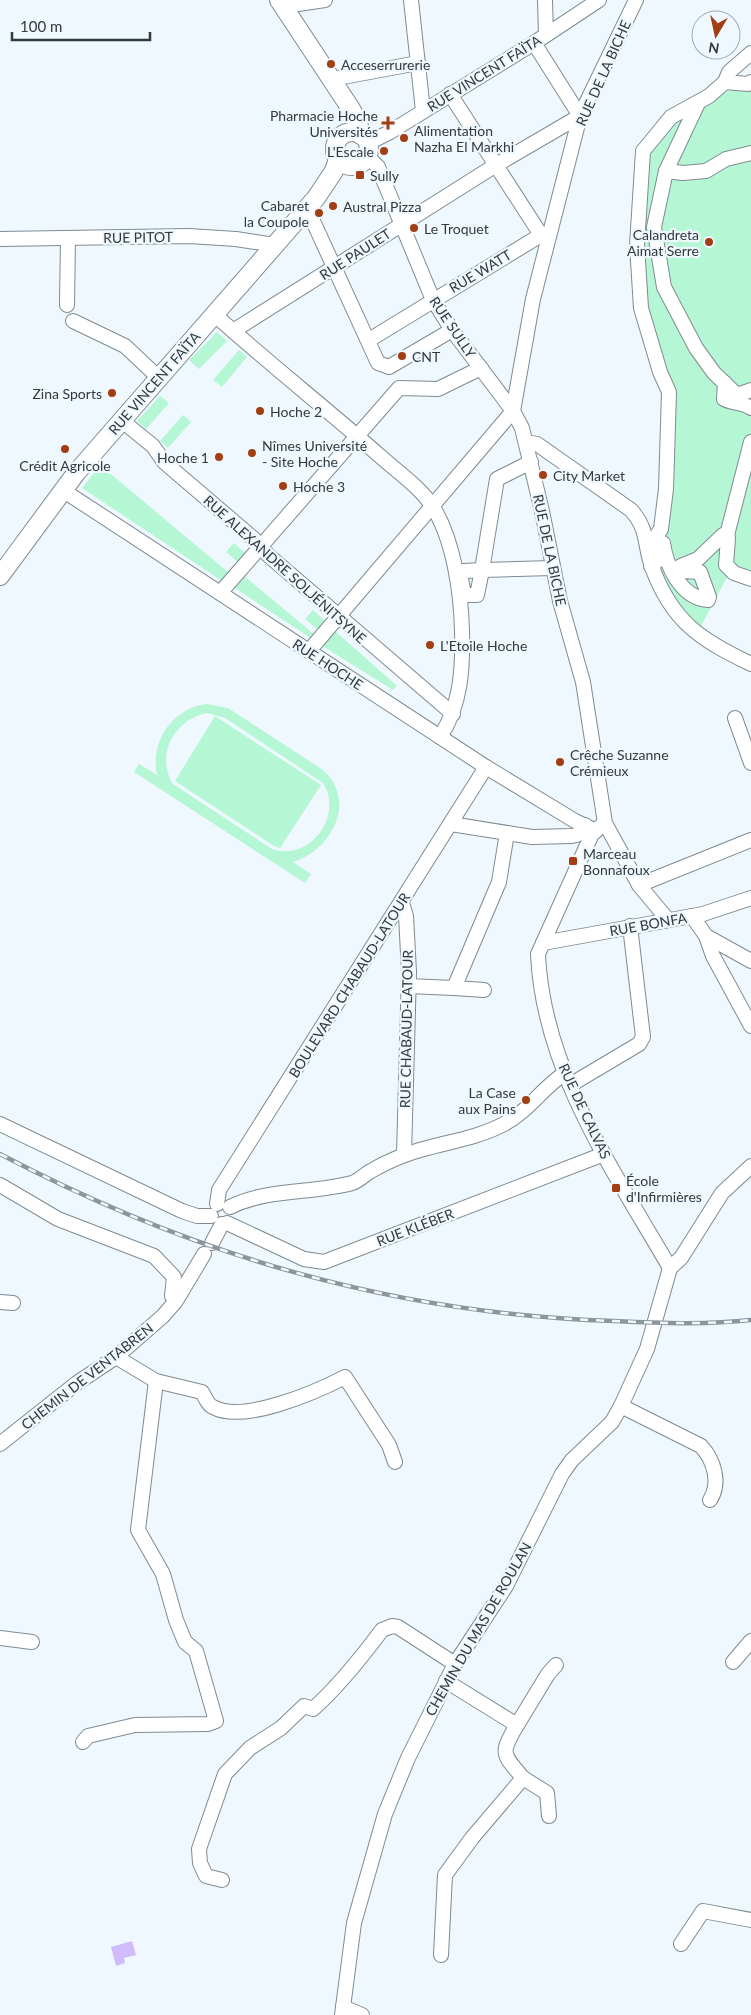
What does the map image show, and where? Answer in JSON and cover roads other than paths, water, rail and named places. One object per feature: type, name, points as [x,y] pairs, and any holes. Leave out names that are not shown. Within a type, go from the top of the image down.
[{"type":"main road","name":"RUE SULLY","points":[[282,2],[351,109],[358,122],[360,142]]},
{"type":"main road","name":"RUE VINCENT FAÏTA","points":[[0,576],[76,473],[121,420],[312,203],[346,175],[345,162],[360,164],[360,142]]},
{"type":"main road","points":[[345,162],[335,149],[336,143],[360,142]]},
{"type":"street","points":[[282,2],[325,0]]},
{"type":"street","points":[[411,0],[423,110]]},
{"type":"street","points":[[545,0],[546,35]]},
{"type":"street","name":"RUE VINCENT FAÏTA","points":[[360,142],[390,132],[534,43],[599,0]]},
{"type":"street","name":"RUE DE LA BICHE","points":[[636,0],[580,116],[545,237],[514,411],[526,442],[560,601],[586,697],[595,828],[638,885],[668,920]]},
{"type":"street","points":[[534,43],[580,116]]},
{"type":"street","points":[[727,535],[723,535],[698,559],[681,566],[682,571],[700,572],[709,594],[708,600],[704,600],[674,578],[668,566],[661,529],[666,489],[669,392],[660,372],[641,308],[637,245],[643,151],[671,117],[698,103],[725,82],[729,72],[751,53]]},
{"type":"street","points":[[332,79],[418,63]]},
{"type":"street","points":[[725,82],[748,84],[751,82]]},
{"type":"street","points":[[450,94],[545,237]]},
{"type":"street","points":[[698,103],[666,171],[654,227],[664,287],[696,348],[714,373],[737,395],[751,390]]},
{"type":"street","name":"RUE PAULET","points":[[232,331],[496,164],[580,116]]},
{"type":"street","name":"RUE SULLY","points":[[360,142],[378,167],[400,225],[433,300],[452,330],[514,411]]},
{"type":"street","points":[[666,171],[683,173],[706,171],[726,159],[745,154]]},
{"type":"street","points":[[312,203],[334,267],[378,363],[389,367],[452,330]]},
{"type":"street","name":"RUE PITOT","points":[[0,239],[189,236],[236,238],[275,245]]},
{"type":"street","name":"RUE WATT","points":[[369,340],[433,300],[545,237]]},
{"type":"street","points":[[67,305],[68,239]]},
{"type":"street","points":[[214,314],[356,436],[432,506],[441,522],[455,568],[461,606],[462,652],[458,696],[453,714],[440,737]]},
{"type":"street","points":[[72,321],[125,346],[159,378]]},
{"type":"street","points":[[220,593],[399,388],[438,389],[481,368]]},
{"type":"street","points":[[724,383],[724,399],[734,404],[745,404],[751,408]]},
{"type":"street","points":[[309,651],[514,411]]},
{"type":"street","name":"RUE ALEXANDRE SOLJÉNITSYNE","points":[[121,420],[153,446],[164,462],[338,616],[453,714]]},
{"type":"street","points":[[526,442],[537,444],[631,510],[639,519],[646,532],[651,566],[665,597],[693,632],[713,646],[751,664]]},
{"type":"street","points":[[751,442],[727,535],[726,565],[734,573],[751,579]]},
{"type":"street","points":[[482,569],[497,479],[531,462]]},
{"type":"street","name":"RUE HOCHE","points":[[64,491],[486,767],[595,828]]},
{"type":"street","points":[[651,566],[657,561],[655,538],[661,529]]},
{"type":"street","points":[[455,568],[553,568]]},
{"type":"street","points":[[735,718],[751,762]]},
{"type":"street","name":"BOULEVARD CHABAUD-LATOUR","points":[[221,1215],[219,1190],[402,903],[486,767]]},
{"type":"street","points":[[450,824],[532,837],[572,836],[595,828]]},
{"type":"street","name":"RUE DE CALVAS","points":[[595,828],[538,954],[539,972],[548,1019],[568,1079],[604,1154],[670,1268]]},
{"type":"street","points":[[454,988],[499,882],[507,833]]},
{"type":"street","points":[[638,885],[751,840]]},
{"type":"street","name":"RUE BONFA","points":[[543,943],[692,916],[751,898]]},
{"type":"street","name":"RUE CHABAUD-LATOUR","points":[[402,903],[406,916],[408,986],[404,1155]]},
{"type":"street","points":[[692,916],[706,936],[713,956],[751,1026]]},
{"type":"street","points":[[212,1242],[221,1215],[274,1193],[320,1190],[354,1182],[371,1171],[404,1155],[483,1133],[504,1124],[530,1107],[554,1080],[568,1079],[639,1044],[643,1037],[630,926]]},
{"type":"street","points":[[706,936],[751,961]]},
{"type":"street","points":[[408,986],[484,990]]},
{"type":"street","name":"RUE KLÉBER","points":[[0,1124],[182,1211],[197,1216],[221,1215],[304,1259],[324,1262],[604,1154]]},
{"type":"street","points":[[670,1268],[681,1258],[722,1193],[751,1166]]},
{"type":"street","points":[[0,1185],[58,1219],[154,1256],[174,1277],[172,1296]]},
{"type":"street","name":"CHEMIN DE VENTABREN","points":[[0,1444],[77,1383],[116,1357],[164,1316],[176,1301],[204,1254]]},
{"type":"street","name":"CHEMIN DU MAS DE ROULAN","points":[[342,2011],[354,1923],[385,1814],[408,1758],[455,1664],[506,1586],[562,1474],[572,1460],[612,1422],[621,1406],[647,1348],[656,1310],[670,1268]]},
{"type":"street","points":[[116,1357],[156,1380],[202,1392],[210,1406],[225,1413],[261,1409],[313,1393],[345,1377],[389,1445],[395,1462]]},
{"type":"street","points":[[83,1742],[88,1736],[135,1725],[208,1724],[216,1721],[196,1650],[185,1642],[176,1620],[163,1574],[138,1530],[156,1380]]},
{"type":"street","points":[[621,1406],[700,1446],[706,1452],[712,1461],[716,1487],[710,1500]]},
{"type":"street","points":[[222,1880],[206,1876],[200,1863],[199,1849],[225,1774],[250,1748],[282,1728],[304,1706],[313,1709],[320,1703],[349,1672],[382,1630],[387,1627],[398,1627],[455,1664]]},
{"type":"street","points":[[0,1638],[32,1642]]},
{"type":"street","points":[[733,1662],[751,1641]]},
{"type":"street","points":[[549,1816],[547,1793],[523,1778],[506,1758],[505,1746],[548,1674],[556,1665]]},
{"type":"street","points":[[446,1681],[517,1725]]},
{"type":"street","points":[[441,1955],[445,1875],[472,1838],[523,1778]]},
{"type":"street","points":[[681,1944],[703,1911],[751,1920]]},
{"type":"street","points":[[342,2011],[362,2015]]},
{"type":"railway","points":[[0,1154],[73,1190],[147,1222],[222,1250],[298,1273],[375,1292],[453,1306],[533,1316],[665,1323],[717,1323],[751,1320]]},
{"type":"place","name":"Acceserrurerie","points":[[331,64]]},
{"type":"place","name":"Pharmacie Hoche Universités","points":[[388,123]]},
{"type":"place","name":"Alimentation Nazha El Markhi","points":[[404,138]]},
{"type":"place","name":"L'Escale","points":[[384,151]]},
{"type":"place","name":"Sully","points":[[360,175]]},
{"type":"place","name":"Austral Pizza","points":[[333,206]]},
{"type":"place","name":"Cabaret la Coupole","points":[[319,213]]},
{"type":"place","name":"Le Troquet","points":[[414,228]]},
{"type":"place","name":"Calandreta Aimat Serre","points":[[709,242]]},
{"type":"place","name":"CNT","points":[[402,356]]},
{"type":"place","name":"Zina Sports","points":[[112,393]]},
{"type":"place","name":"Hoche 2","points":[[260,411]]},
{"type":"place","name":"Crédit Agricole","points":[[65,449]]},
{"type":"place","name":"Nîmes Université - Site Hoche","points":[[252,453]]},
{"type":"place","name":"Hoche 1","points":[[219,457]]},
{"type":"place","name":"City Market","points":[[543,475]]},
{"type":"place","name":"Hoche 3","points":[[283,486]]},
{"type":"place","name":"L'Etoile Hoche","points":[[430,645]]},
{"type":"place","name":"Crêche Suzanne Crémieux","points":[[560,762]]},
{"type":"place","name":"Marceau Bonnafoux","points":[[573,861]]},
{"type":"place","name":"La Case aux Pains","points":[[526,1100]]},
{"type":"place","name":"École d'Infirmières","points":[[616,1188]]}]
